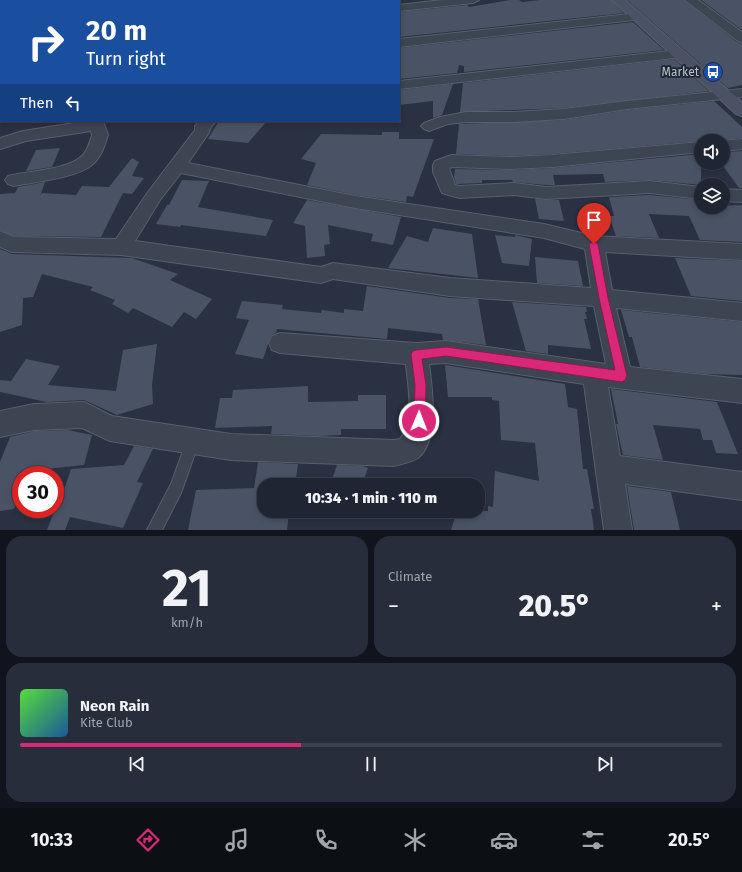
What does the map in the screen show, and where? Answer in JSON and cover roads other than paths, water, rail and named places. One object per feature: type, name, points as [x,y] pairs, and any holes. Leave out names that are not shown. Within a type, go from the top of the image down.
[{"type":"street","points":[[400,8],[473,0]]},
{"type":"street","points":[[618,0],[742,111]]},
{"type":"street","points":[[692,0],[742,38]]},
{"type":"street","points":[[400,43],[638,17]]},
{"type":"street","points":[[400,85],[678,54]]},
{"type":"street","points":[[429,126],[445,120],[466,117],[513,117],[564,114],[627,105],[725,96],[742,93]]},
{"type":"street","points":[[121,247],[176,166],[203,131],[203,126],[207,122]]},
{"type":"street","points":[[0,144],[23,136],[95,123],[100,135],[95,151],[80,165],[14,180]]},
{"type":"street","points":[[730,145],[742,144]]},
{"type":"street","points":[[448,189],[441,172],[441,165],[451,161],[510,163],[552,161],[694,148]]},
{"type":"street","points":[[176,166],[355,202],[544,231],[594,244],[742,252]]},
{"type":"street","points":[[448,189],[459,192],[514,189],[546,193],[650,187],[694,193]]},
{"type":"street","points":[[425,213],[448,189]]},
{"type":"street","points":[[730,195],[742,196]]},
{"type":"street","points":[[0,238],[12,244],[121,247],[321,276],[333,271],[450,287],[603,298],[742,312]]},
{"type":"street","points":[[594,244],[603,298],[622,376]]},
{"type":"street","points":[[280,343],[416,354],[446,352],[594,374],[742,390]]},
{"type":"street","points":[[0,424],[34,417],[84,415],[110,428],[231,448],[394,453],[408,449],[417,436],[420,385],[416,354]]},
{"type":"street","points":[[594,374],[618,530]]},
{"type":"street","points":[[608,468],[742,486]]},
{"type":"lane","points":[[154,530],[176,488],[193,442]]},
{"type":"place","name":"Market","points":[[713,72]]}]
